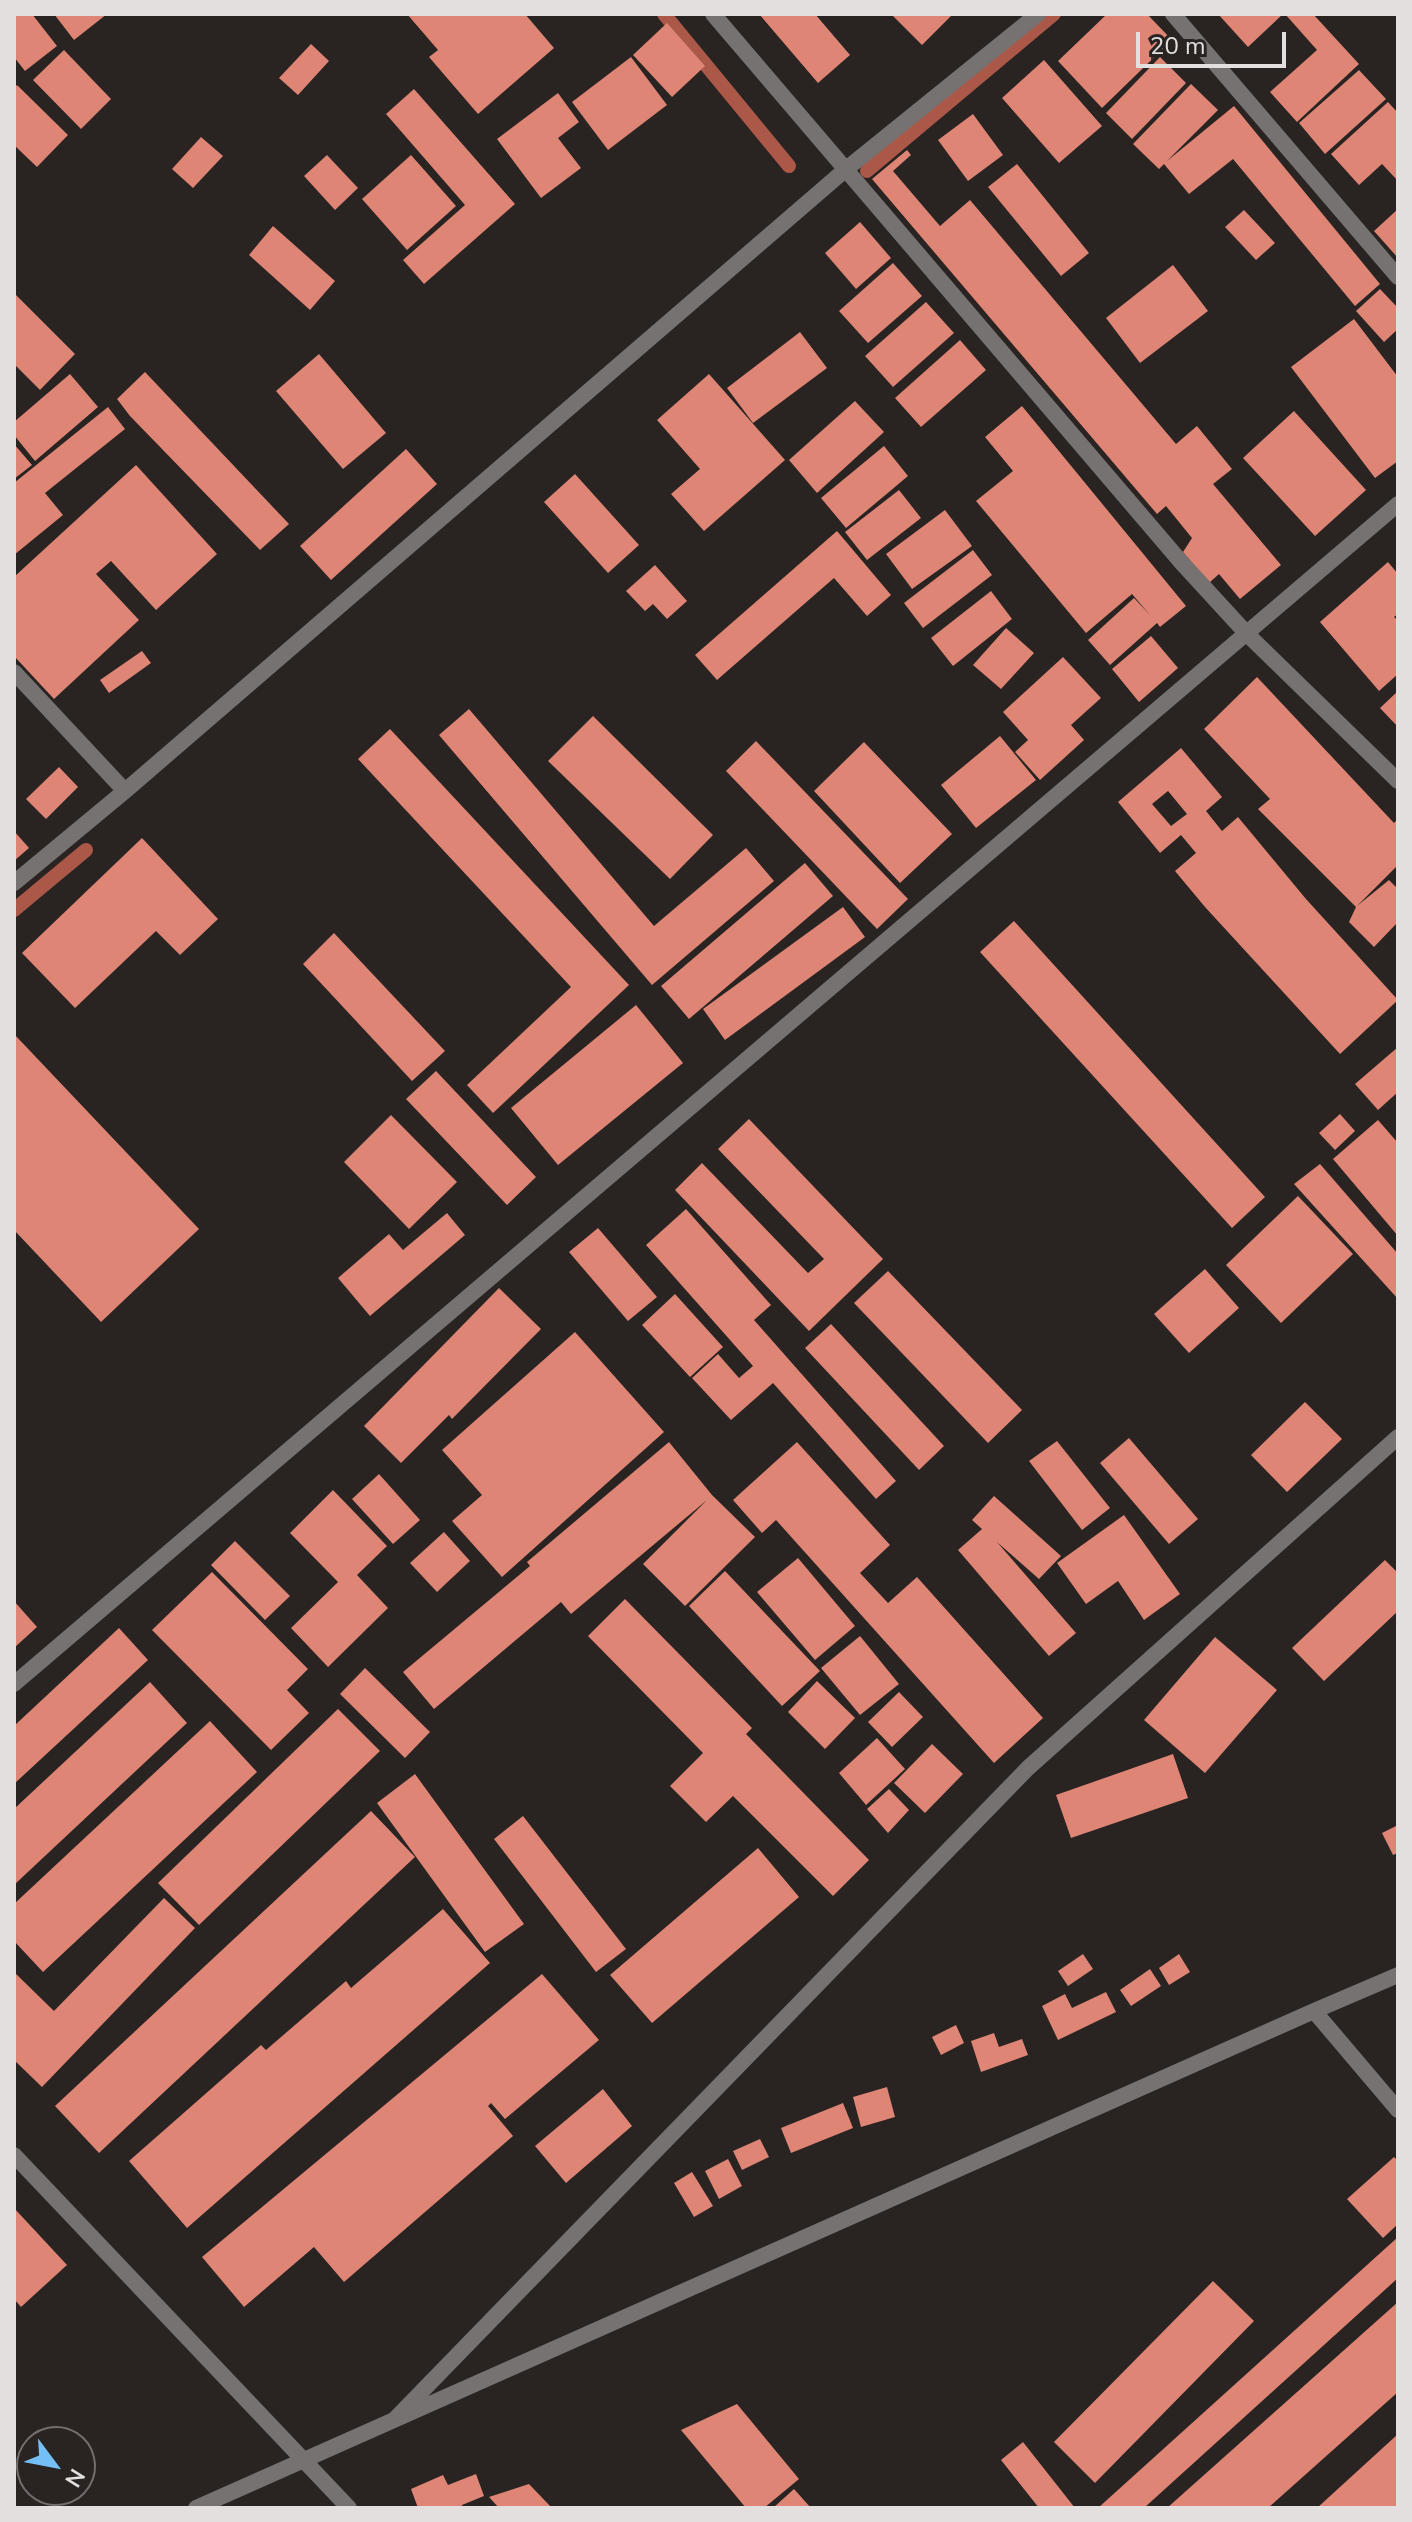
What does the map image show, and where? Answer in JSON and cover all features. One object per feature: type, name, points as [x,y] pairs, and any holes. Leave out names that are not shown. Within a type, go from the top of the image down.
[{"type":"street","points":[[713,14],[1181,562],[1248,635],[1398,781]]},
{"type":"street","points":[[14,883],[125,791],[845,170],[1038,14]]},
{"type":"street","points":[[1173,14],[1398,277]]},
{"type":"street","points":[[14,1684],[1398,504]]},
{"type":"street","points":[[14,672],[125,791]]},
{"type":"street","points":[[394,2420],[1028,1768],[1398,1437]]},
{"type":"street","points":[[196,2508],[1398,1975]]},
{"type":"street","points":[[1314,2011],[1398,2110]]},
{"type":"street","points":[[14,2155],[349,2508]]},
{"type":"building","points":[[14,14],[32,14],[57,46],[25,71],[14,57]]},
{"type":"building","points":[[54,14],[107,14],[74,40]]},
{"type":"building","points":[[407,14],[525,14],[554,48],[478,114],[429,57],[438,50]]},
{"type":"building","points":[[759,14],[815,14],[850,55],[818,83]]},
{"type":"building","points":[[891,14],[953,14],[922,45]]},
{"type":"building","points":[[1107,14],[1147,14],[1172,40],[1102,108],[1058,61]]},
{"type":"building","points":[[1218,14],[1283,14],[1248,47]]},
{"type":"building","points":[[1285,14],[1313,14],[1359,64],[1297,122],[1270,92],[1317,50]]},
{"type":"building","points":[[667,23],[705,66],[672,97],[633,55]]},
{"type":"building","points":[[311,44],[329,61],[298,95],[279,78]]},
{"type":"building","points":[[64,50],[111,99],[81,129],[33,80]]},
{"type":"building","points":[[631,57],[667,105],[608,150],[572,102]]},
{"type":"building","points":[[1160,57],[1186,83],[1132,139],[1106,113]]},
{"type":"building","points":[[1044,60],[1102,126],[1059,163],[1002,98]]},
{"type":"building","points":[[1359,70],[1386,99],[1325,154],[1299,123]]},
{"type":"building","points":[[1191,84],[1218,110],[1167,161],[1234,106],[1380,284],[1355,306],[1233,159],[1189,194],[1164,164],[1159,169],[1133,144]]},
{"type":"building","points":[[17,85],[68,135],[37,167],[14,145],[14,88]]},
{"type":"building","points":[[414,89],[515,204],[424,284],[403,260],[465,205],[386,114]]},
{"type":"building","points":[[558,93],[579,122],[558,138],[581,168],[541,198],[497,139]]},
{"type":"building","points":[[1388,102],[1398,113],[1398,181],[1382,164],[1359,185],[1331,154]]},
{"type":"building","points":[[973,114],[1003,155],[968,181],[938,140]]},
{"type":"building","points":[[201,137],[223,156],[193,188],[172,169]]},
{"type":"building","points":[[907,150],[911,155],[893,171],[940,226],[970,200],[1176,444],[1197,426],[1232,469],[1213,484],[1281,565],[1240,599],[1219,574],[1209,583],[1183,552],[1192,538],[1166,506],[1157,514],[872,179]]},
{"type":"building","points":[[327,155],[358,188],[335,210],[304,176]]},
{"type":"building","points":[[411,155],[456,206],[407,250],[362,199]]},
{"type":"building","points":[[1017,164],[1089,253],[1061,276],[988,187]]},
{"type":"building","points":[[1398,209],[1398,258],[1374,231]]},
{"type":"building","points":[[1244,210],[1275,243],[1256,260],[1225,227]]},
{"type":"building","points":[[860,222],[891,258],[856,289],[825,253]]},
{"type":"building","points":[[273,226],[335,281],[310,310],[249,255]]},
{"type":"building","points":[[893,263],[922,296],[868,343],[839,311]]},
{"type":"building","points":[[1173,265],[1208,311],[1140,363],[1106,318]]},
{"type":"building","points":[[1380,289],[1398,308],[1398,329],[1384,342],[1356,311]]},
{"type":"building","points":[[14,293],[75,354],[40,390],[14,364]]},
{"type":"building","points":[[926,302],[954,333],[893,387],[865,356]]},
{"type":"building","points":[[1354,319],[1398,377],[1398,461],[1375,478],[1291,367]]},
{"type":"building","points":[[800,332],[827,368],[753,423],[727,388]]},
{"type":"building","points":[[960,340],[986,370],[921,427],[895,398]]},
{"type":"building","points":[[319,354],[386,433],[343,469],[276,391]]},
{"type":"building","points":[[145,372],[289,524],[260,550],[117,399]]},
{"type":"building","points":[[70,374],[98,407],[35,461],[14,435],[14,422]]},
{"type":"building","points":[[709,374],[785,460],[704,531],[671,494],[700,469],[657,420]]},
{"type":"building","points":[[855,401],[884,432],[817,493],[789,460]]},
{"type":"building","points":[[1022,406],[1186,606],[1160,627],[1157,623],[1110,665],[1088,640],[1134,598],[1150,615],[1132,594],[1086,633],[976,501],[1013,471],[985,437]]},
{"type":"building","points":[[108,407],[125,429],[45,493],[63,515],[14,555],[14,483]]},
{"type":"building","points":[[1294,411],[1366,490],[1315,536],[1243,458]]},
{"type":"building","points":[[14,444],[32,465],[14,479]]},
{"type":"building","points":[[884,446],[908,476],[846,528],[821,498]]},
{"type":"building","points":[[406,449],[437,484],[331,580],[300,546]]},
{"type":"building","points":[[136,465],[217,554],[156,610],[111,561],[96,574],[139,620],[54,699],[14,656],[14,577]]},
{"type":"building","points":[[575,474],[639,545],[608,573],[544,502]]},
{"type":"building","points":[[899,490],[921,518],[867,560],[845,532]]},
{"type":"building","points":[[945,510],[972,546],[912,589],[886,554]]},
{"type":"building","points":[[837,531],[891,595],[867,616],[834,578],[717,680],[695,655]]},
{"type":"building","points":[[973,550],[992,575],[923,628],[904,603]]},
{"type":"building","points":[[1388,562],[1398,574],[1398,614],[1394,617],[1398,621],[1398,674],[1379,691],[1320,622]]},
{"type":"building","points":[[655,565],[687,601],[667,619],[653,604],[645,611],[626,591]]},
{"type":"building","points":[[991,591],[1012,619],[953,666],[931,638]]},
{"type":"building","points":[[1006,628],[1034,653],[1001,689],[973,665]]},
{"type":"building","points":[[1151,636],[1178,668],[1139,702],[1112,669]]},
{"type":"building","points":[[142,651],[151,663],[109,693],[100,680]]},
{"type":"building","points":[[1063,657],[1101,698],[1071,725],[1084,740],[1040,780],[1015,752],[1028,740],[1003,712]]},
{"type":"building","points":[[1257,677],[1394,823],[1398,819],[1398,865],[1357,906],[1389,880],[1398,889],[1398,922],[1374,947],[1349,922],[1356,907],[1258,809],[1270,799],[1204,729]]},
{"type":"building","points":[[1398,691],[1398,727],[1380,708]]},
{"type":"building","points":[[469,709],[654,926],[746,848],[774,881],[652,985],[439,735]]},
{"type":"building","points":[[593,716],[713,835],[670,879],[548,761]]},
{"type":"building","points":[[390,729],[629,985],[493,1113],[467,1085],[571,987],[358,759]]},
{"type":"building","points":[[1000,736],[1036,780],[976,828],[941,785]]},
{"type":"building","points":[[756,741],[908,899],[877,929],[726,771]]},
{"type":"building","points":[[864,742],[952,834],[900,883],[814,791]]},
{"type":"building","points":[[1181,748],[1222,797],[1206,811],[1222,831],[1238,817],[1306,899],[1398,1000],[1340,1054],[1175,871],[1196,853],[1181,835],[1160,853],[1118,802]],"holes":[[[1168,791],[1187,814],[1171,826],[1152,804]]]},
{"type":"building","points":[[59,767],[78,787],[46,819],[26,799]]},
{"type":"building","points":[[14,831],[29,848],[14,861]]},
{"type":"building","points":[[142,838],[218,919],[180,955],[156,931],[75,1008],[22,953]]},
{"type":"building","points":[[805,863],[833,896],[689,1019],[661,986]]},
{"type":"building","points":[[843,907],[865,937],[725,1040],[703,1009]]},
{"type":"building","points":[[1014,921],[1265,1197],[1232,1228],[980,952]]},
{"type":"building","points":[[334,933],[445,1051],[412,1081],[303,964]]},
{"type":"building","points":[[636,1005],[683,1063],[558,1165],[511,1108]]},
{"type":"building","points":[[14,1034],[199,1229],[101,1322],[14,1230]]},
{"type":"building","points":[[1398,1047],[1398,1092],[1378,1110],[1355,1084]]},
{"type":"building","points":[[436,1071],[536,1177],[507,1205],[406,1099]]},
{"type":"building","points":[[1340,1114],[1355,1131],[1335,1150],[1319,1133]]},
{"type":"building","points":[[391,1115],[457,1182],[409,1229],[344,1162]]},
{"type":"building","points":[[749,1119],[883,1259],[809,1331],[675,1190],[702,1163],[808,1273],[824,1259],[718,1149]]},
{"type":"building","points":[[1378,1120],[1398,1143],[1398,1236],[1333,1159]]},
{"type":"building","points":[[1320,1164],[1398,1254],[1398,1299],[1294,1184]]},
{"type":"building","points":[[1298,1196],[1353,1254],[1281,1323],[1226,1265]]},
{"type":"building","points":[[686,1209],[771,1305],[754,1320],[896,1481],[876,1499],[773,1383],[731,1420],[692,1378],[718,1354],[739,1378],[753,1366],[646,1245]]},
{"type":"building","points":[[447,1213],[465,1235],[370,1316],[338,1278],[389,1234],[403,1250]]},
{"type":"building","points":[[598,1228],[657,1297],[628,1321],[569,1252]]},
{"type":"building","points":[[1205,1269],[1239,1308],[1189,1353],[1154,1314]]},
{"type":"building","points":[[888,1271],[1022,1410],[988,1443],[854,1303]]},
{"type":"building","points":[[499,1288],[541,1329],[452,1419],[449,1415],[401,1463],[364,1426]]},
{"type":"building","points":[[675,1294],[723,1347],[690,1377],[642,1325]]},
{"type":"building","points":[[831,1324],[944,1446],[919,1470],[805,1348]]},
{"type":"building","points":[[575,1332],[664,1432],[502,1577],[452,1521],[482,1495],[442,1450]]},
{"type":"building","points":[[1305,1402],[1342,1439],[1287,1492],[1251,1455]]},
{"type":"building","points":[[1129,1438],[1198,1519],[1169,1544],[1100,1463]]},
{"type":"building","points":[[1057,1441],[1110,1508],[1082,1530],[1029,1461]]},
{"type":"building","points":[[669,1442],[712,1495],[755,1537],[685,1606],[643,1564],[707,1500],[571,1614],[561,1602],[434,1709],[403,1672],[530,1566],[527,1562]]},
{"type":"building","points":[[797,1442],[890,1545],[860,1573],[888,1603],[917,1577],[1043,1718],[994,1763],[776,1520],[762,1533],[733,1500]]},
{"type":"building","points":[[379,1474],[420,1520],[393,1544],[352,1499]]},
{"type":"building","points":[[333,1490],[387,1546],[357,1575],[388,1608],[328,1667],[291,1628],[338,1582],[290,1533]]},
{"type":"building","points":[[994,1496],[1061,1556],[1039,1579],[997,1542],[1076,1633],[1049,1656],[958,1550],[982,1529],[972,1520]]},
{"type":"building","points":[[1124,1515],[1180,1594],[1144,1620],[1118,1581],[1086,1604],[1057,1563]]},
{"type":"building","points":[[444,1532],[470,1561],[437,1592],[410,1563]]},
{"type":"building","points":[[235,1541],[290,1596],[265,1620],[211,1565]]},
{"type":"building","points":[[798,1558],[855,1626],[815,1660],[757,1592]]},
{"type":"building","points":[[1385,1560],[1398,1573],[1398,1611],[1324,1681],[1292,1648]]},
{"type":"building","points":[[725,1571],[820,1671],[782,1706],[689,1606]]},
{"type":"building","points":[[212,1572],[308,1669],[287,1690],[309,1713],[271,1750],[152,1630]]},
{"type":"building","points":[[625,1599],[752,1728],[746,1734],[869,1860],[833,1896],[733,1796],[706,1822],[670,1786],[703,1753],[588,1636]]},
{"type":"building","points":[[14,1601],[37,1627],[14,1648]]},
{"type":"building","points":[[119,1628],[148,1660],[14,1784],[14,1726]]},
{"type":"building","points":[[860,1636],[899,1684],[860,1715],[821,1668]]},
{"type":"building","points":[[1215,1637],[1277,1690],[1205,1773],[1144,1720]]},
{"type":"building","points":[[365,1668],[430,1732],[405,1758],[340,1694]]},
{"type":"building","points":[[817,1681],[855,1718],[825,1749],[788,1712]]},
{"type":"building","points":[[150,1682],[187,1723],[14,1885],[14,1809]]},
{"type":"building","points":[[899,1692],[923,1717],[892,1747],[868,1722]]},
{"type":"building","points":[[338,1709],[380,1751],[199,1925],[158,1883]]},
{"type":"building","points":[[210,1721],[257,1772],[43,1972],[14,1941],[14,1904]]},
{"type":"building","points":[[877,1738],[905,1769],[866,1805],[839,1773]]},
{"type":"building","points":[[932,1744],[963,1774],[925,1813],[894,1783]]},
{"type":"building","points":[[1173,1754],[1188,1798],[1071,1838],[1056,1795]]},
{"type":"building","points":[[415,1774],[524,1924],[485,1952],[377,1803]]},
{"type":"building","points":[[889,1789],[909,1810],[888,1833],[867,1809]]},
{"type":"building","points":[[371,1811],[415,1857],[99,2153],[55,2106]]},
{"type":"building","points":[[523,1816],[626,1949],[596,1972],[494,1839]]},
{"type":"building","points":[[1398,1825],[1398,1853],[1393,1855],[1382,1833]]},
{"type":"building","points":[[758,1848],[799,1897],[652,2023],[610,1975]]},
{"type":"building","points":[[164,1898],[195,1928],[42,2087],[14,2060],[14,1972],[54,2011]]},
{"type":"building","points":[[443,1909],[490,1963],[187,2228],[129,2161],[261,2045],[266,2050],[346,1981],[351,1988]]},
{"type":"building","points":[[1083,1954],[1093,1969],[1068,1986],[1058,1971]]},
{"type":"building","points":[[1179,1954],[1190,1972],[1169,1985],[1159,1968]]},
{"type":"building","points":[[1150,1969],[1161,1986],[1131,2006],[1120,1990]]},
{"type":"building","points":[[542,1974],[599,2040],[505,2119],[491,2103],[488,2106],[513,2136],[344,2282],[314,2247],[244,2307],[202,2257]]},
{"type":"building","points":[[1106,1992],[1116,2012],[1058,2040],[1042,2006],[1065,1994],[1072,2008]]},
{"type":"building","points":[[956,2025],[964,2043],[941,2055],[932,2037]]},
{"type":"building","points":[[994,2033],[999,2047],[1022,2039],[1028,2055],[981,2072],[971,2041]]},
{"type":"building","points":[[887,2087],[895,2117],[861,2127],[853,2097]]},
{"type":"building","points":[[603,2089],[632,2126],[566,2183],[535,2146]]},
{"type":"building","points":[[843,2103],[853,2128],[791,2153],[781,2128]]},
{"type":"building","points":[[760,2139],[769,2157],[742,2170],[733,2151]]},
{"type":"building","points":[[1394,2157],[1398,2161],[1398,2224],[1383,2238],[1347,2199]]},
{"type":"building","points":[[728,2159],[742,2186],[719,2199],[705,2171]]},
{"type":"building","points":[[692,2172],[713,2206],[694,2217],[674,2183]]},
{"type":"building","points":[[14,2208],[67,2265],[21,2307],[14,2299]]},
{"type":"building","points":[[1398,2237],[1398,2278],[1144,2508],[1098,2508]]},
{"type":"building","points":[[1213,2281],[1254,2321],[1095,2483],[1054,2442]]},
{"type":"building","points":[[1398,2302],[1398,2392],[1268,2508],[1167,2508]]},
{"type":"building","points":[[737,2404],[799,2479],[764,2508],[746,2508],[681,2430]]},
{"type":"building","points":[[1398,2434],[1398,2508],[1317,2508]]},
{"type":"building","points":[[1023,2442],[1075,2508],[1039,2508],[1001,2460]]},
{"type":"building","points":[[476,2474],[484,2496],[462,2505],[463,2508],[418,2508],[411,2489],[443,2475],[448,2485]]},
{"type":"building","points":[[529,2484],[552,2508],[499,2508],[489,2497]]},
{"type":"building","points":[[794,2489],[811,2508],[773,2508]]},
{"type":"waterway","points":[[664,14],[789,166]]},
{"type":"waterway","points":[[867,171],[1054,14]]},
{"type":"waterway","points":[[14,910],[86,850]]}]
